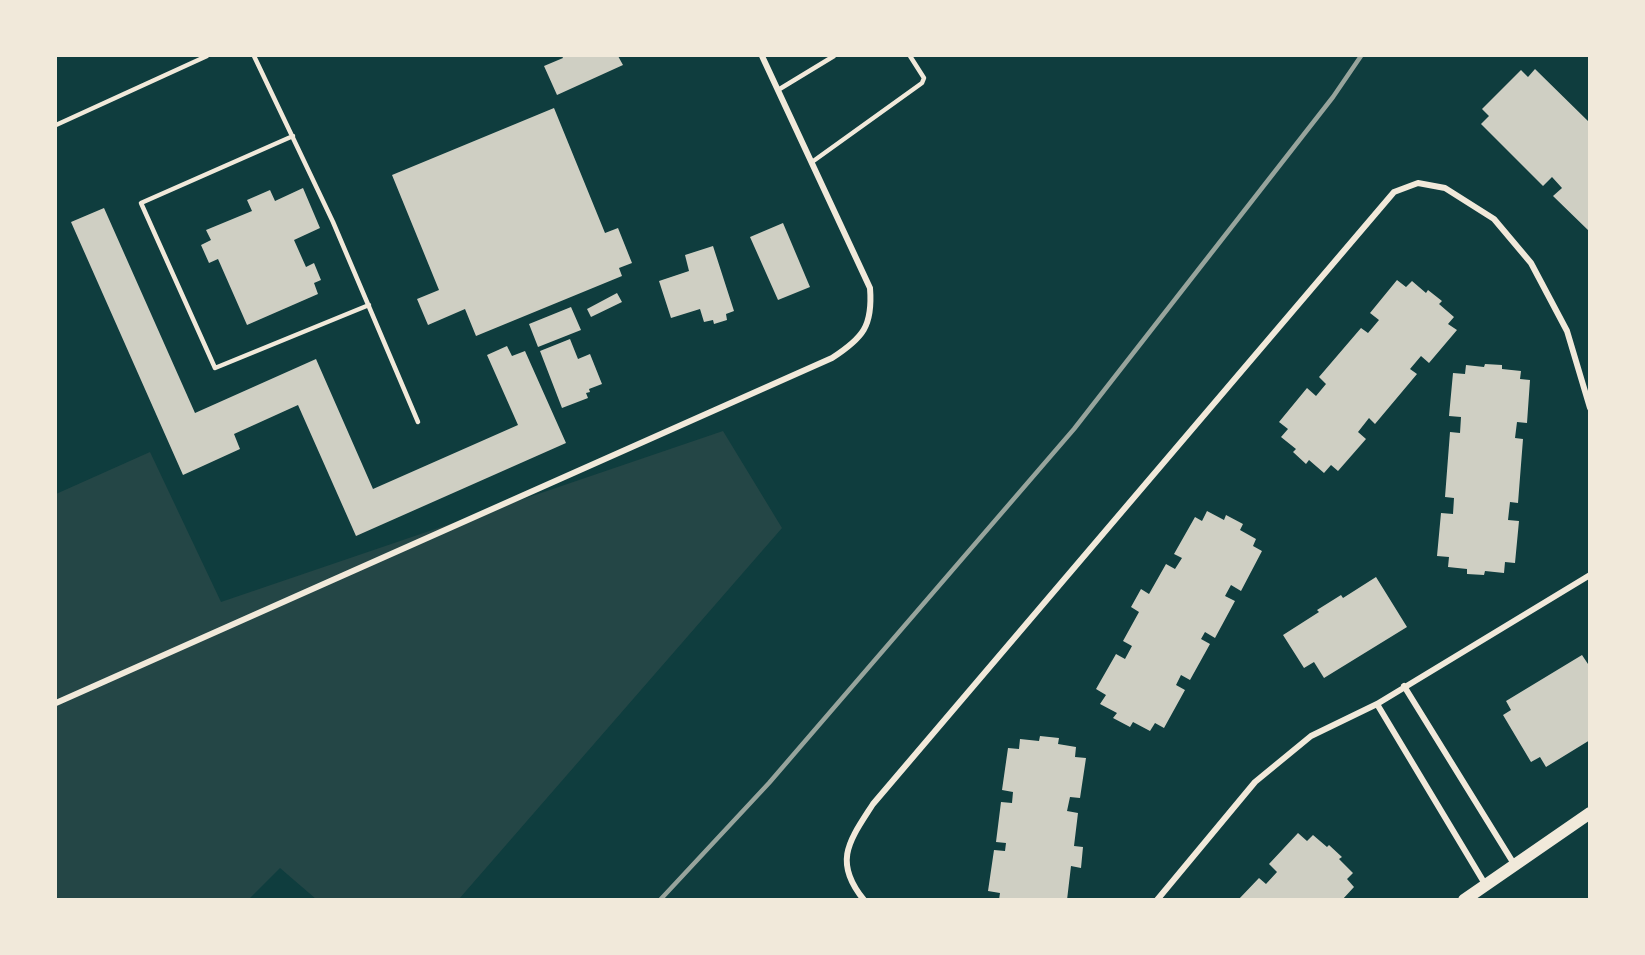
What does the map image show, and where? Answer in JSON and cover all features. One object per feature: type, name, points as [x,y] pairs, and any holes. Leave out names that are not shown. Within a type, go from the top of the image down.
[{"type":"main road","points":[[1464,900],[1590,813]]},
{"type":"street","points":[[56,703],[832,358],[848,348],[862,333],[868,322],[871,309],[870,288],[762,56]]},
{"type":"street","points":[[864,900],[854,887],[846,859],[851,837],[873,804],[1394,192],[1418,183],[1444,188],[1494,219],[1530,263],[1567,332],[1590,408]]},
{"type":"street","points":[[1157,900],[1255,782],[1311,736],[1377,704],[1590,575]]},
{"type":"street","points":[[1404,686],[1514,864]]},
{"type":"street","points":[[1377,704],[1485,884]]},
{"type":"lane","points":[[56,124],[207,56]]},
{"type":"lane","points":[[254,56],[293,136],[369,305],[418,422]]},
{"type":"lane","points":[[778,90],[834,56]]},
{"type":"lane","points":[[812,162],[922,83],[924,78],[910,56]]},
{"type":"lane","points":[[293,136],[141,203],[215,368],[369,305]]},
{"type":"shaded area","points":[[723,431],[782,528],[459,899],[316,899],[280,868],[249,899],[56,900],[56,494],[150,452],[221,602]]},
{"type":"building","points":[[562,56],[618,56],[623,65],[557,95],[544,66],[563,58]]},
{"type":"building","points":[[1535,69],[1590,123],[1590,232],[1553,196],[1562,188],[1552,177],[1543,186],[1481,124],[1489,116],[1482,109],[1521,70],[1528,77]]},
{"type":"building","points":[[554,108],[605,233],[618,228],[632,263],[619,268],[622,276],[476,336],[465,309],[428,325],[417,299],[439,290],[392,175]]},
{"type":"building","points":[[303,188],[320,228],[294,240],[306,267],[314,263],[321,280],[314,283],[318,294],[247,325],[218,259],[209,263],[201,245],[211,240],[206,230],[252,211],[247,200],[270,190],[275,201]]},
{"type":"building","points":[[104,208],[195,413],[316,359],[373,489],[518,425],[487,355],[507,346],[512,356],[525,351],[566,443],[356,536],[298,405],[234,434],[240,449],[183,475],[71,222]]},
{"type":"building","points":[[783,223],[810,287],[778,300],[750,237]]},
{"type":"building","points":[[713,246],[734,311],[726,314],[727,320],[714,324],[713,320],[704,322],[700,309],[671,318],[659,281],[689,271],[685,255]]},
{"type":"building","points":[[1397,280],[1406,287],[1412,281],[1426,293],[1428,290],[1442,301],[1439,304],[1454,317],[1448,324],[1457,330],[1429,363],[1421,356],[1410,369],[1417,374],[1375,424],[1369,418],[1358,432],[1366,439],[1338,471],[1331,465],[1324,473],[1309,460],[1306,464],[1293,452],[1296,449],[1281,437],[1288,429],[1279,422],[1307,388],[1316,396],[1326,384],[1319,377],[1361,328],[1368,333],[1379,320],[1370,313]]},
{"type":"building","points":[[617,293],[622,302],[591,317],[587,309]]},
{"type":"building","points":[[571,307],[581,330],[538,347],[529,324]]},
{"type":"building","points":[[570,339],[578,359],[590,354],[602,384],[589,389],[590,392],[586,393],[588,398],[562,408],[540,351]]},
{"type":"building","points":[[1485,364],[1502,365],[1502,369],[1521,371],[1520,379],[1530,380],[1527,423],[1517,422],[1515,438],[1523,439],[1518,503],[1510,502],[1508,520],[1519,521],[1515,563],[1505,562],[1504,573],[1485,571],[1484,575],[1467,574],[1467,569],[1448,567],[1449,557],[1437,556],[1441,513],[1453,514],[1454,498],[1445,497],[1450,432],[1460,433],[1461,417],[1449,416],[1453,373],[1465,374],[1466,365],[1484,367]]},
{"type":"building","points":[[1207,511],[1224,520],[1226,515],[1243,524],[1240,530],[1256,539],[1253,546],[1262,551],[1241,591],[1231,585],[1225,596],[1235,601],[1215,638],[1205,632],[1201,639],[1210,644],[1190,680],[1181,675],[1176,685],[1185,690],[1164,728],[1155,723],[1150,731],[1133,722],[1130,727],[1113,718],[1117,713],[1100,704],[1106,695],[1096,689],[1116,654],[1125,659],[1132,646],[1123,641],[1139,612],[1131,607],[1141,589],[1149,594],[1166,564],[1175,569],[1182,558],[1174,554],[1195,517],[1202,521]]},
{"type":"building","points":[[1376,577],[1407,627],[1324,678],[1314,662],[1304,668],[1283,635],[1341,595],[1343,598]]},
{"type":"building","points":[[1582,655],[1588,664],[1590,663],[1590,740],[1546,767],[1540,757],[1531,762],[1503,715],[1511,710],[1506,701]]},
{"type":"building","points":[[1040,736],[1059,738],[1058,744],[1076,747],[1075,757],[1086,758],[1080,798],[1070,797],[1067,811],[1078,813],[1074,846],[1083,847],[1081,868],[1071,866],[1067,900],[999,900],[1000,893],[988,891],[994,850],[1005,851],[1006,843],[996,842],[1001,802],[1012,803],[1013,792],[1002,790],[1008,748],[1019,749],[1020,739],[1039,741]]},
{"type":"building","points":[[1298,833],[1307,841],[1313,835],[1342,857],[1339,859],[1353,873],[1347,879],[1354,887],[1342,900],[1238,900],[1259,878],[1266,884],[1277,872],[1269,864]]},
{"type":"railway","points":[[660,900],[769,783],[1074,429],[1333,97],[1361,56]]}]
